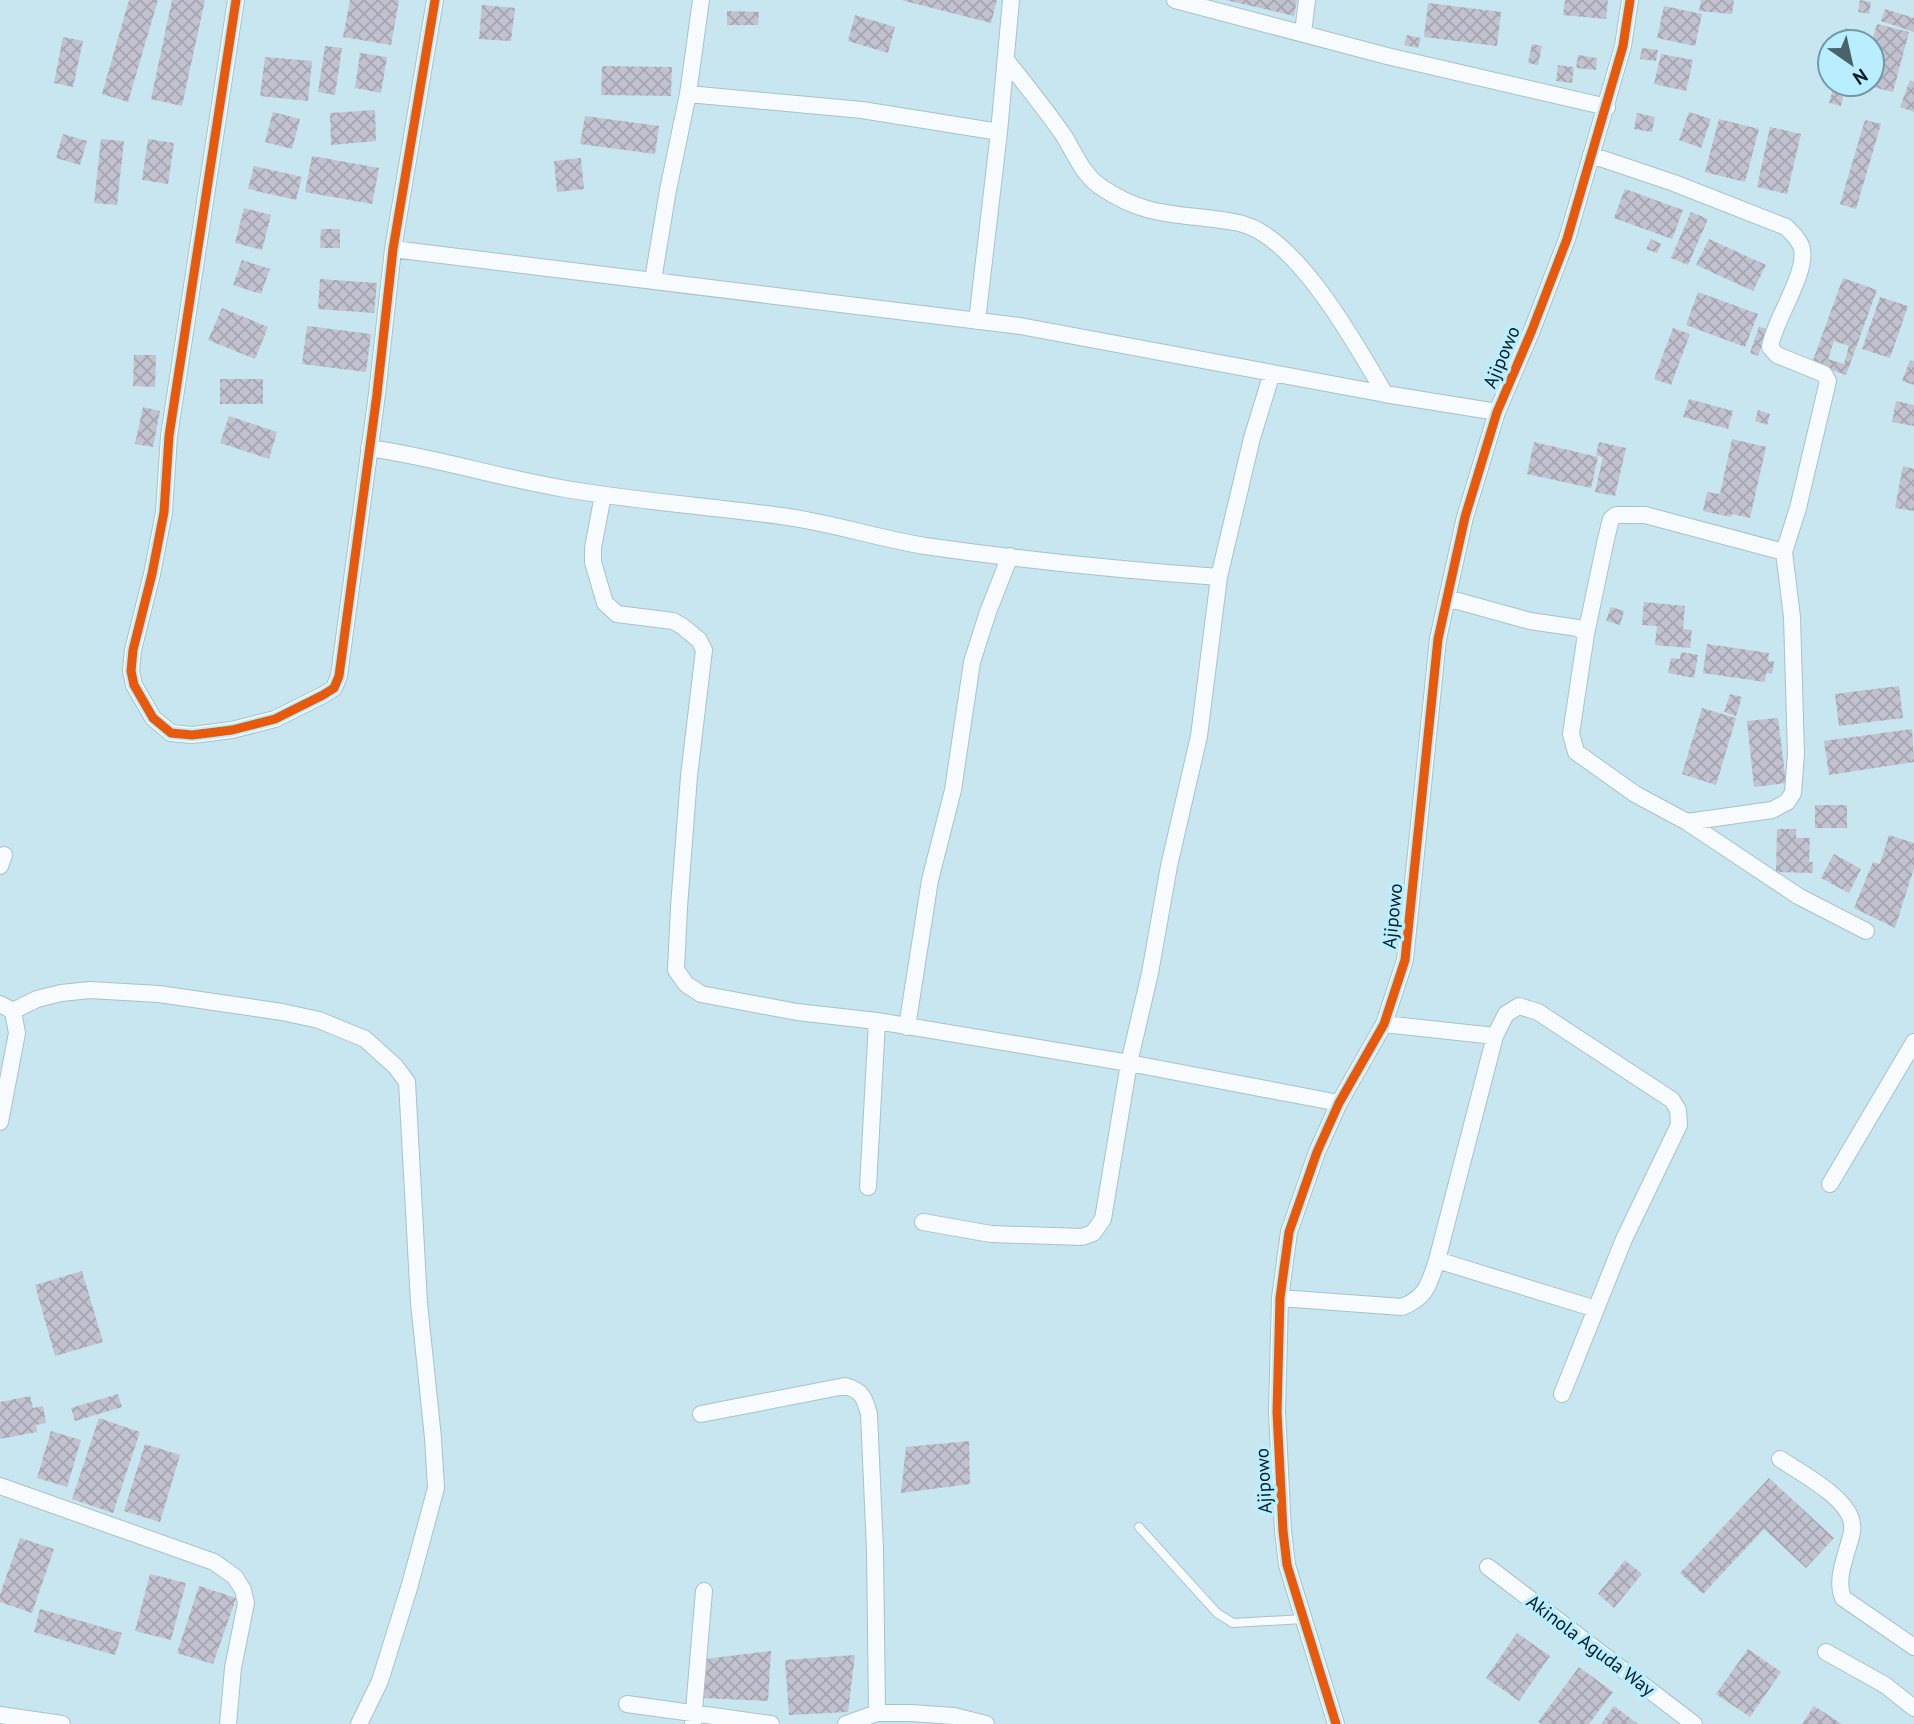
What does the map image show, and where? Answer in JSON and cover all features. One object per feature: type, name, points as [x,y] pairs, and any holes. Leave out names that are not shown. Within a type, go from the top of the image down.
[{"type":"street","points":[[236,0],[169,436],[164,512],[133,650],[131,671],[134,685],[153,718],[171,733],[192,735],[232,730],[275,719],[334,688],[339,676],[393,249],[435,0]]},
{"type":"street","points":[[653,280],[688,94],[701,0]]},
{"type":"street","points":[[977,321],[1011,0]]},
{"type":"street","points":[[1175,0],[1387,56],[1607,107]]},
{"type":"street","points":[[1303,33],[1307,0]]},
{"type":"street","name":"Ajipowo","points":[[1336,1724],[1287,1565],[1283,1531],[1277,1412],[1280,1298],[1289,1232],[1317,1152],[1339,1104],[1384,1024],[1405,960],[1438,639],[1465,517],[1497,412],[1567,239],[1607,107],[1623,46],[1630,0]]},
{"type":"street","points":[[1006,60],[1064,136],[1088,176],[1101,187],[1133,205],[1157,213],[1241,223],[1260,232],[1294,260],[1342,319],[1385,394]]},
{"type":"street","points":[[688,94],[862,110],[999,132]]},
{"type":"street","points":[[1591,155],[1674,183],[1786,227],[1796,236],[1802,248],[1801,265],[1770,347],[1777,355],[1824,374],[1828,381],[1798,509],[1784,552],[1792,617],[1796,754],[1793,793],[1787,802],[1772,810],[1687,821]]},
{"type":"street","points":[[393,249],[1020,326],[1385,394],[1497,412]]},
{"type":"street","points":[[923,1222],[991,1234],[1082,1237],[1093,1233],[1103,1219],[1129,1063],[1199,736],[1219,577],[1252,438],[1272,373]]},
{"type":"street","points":[[369,447],[417,455],[559,488],[664,504],[780,516],[817,522],[864,535],[1095,568],[1219,577]]},
{"type":"street","points":[[603,495],[593,562],[605,603],[617,614],[673,621],[682,625],[699,640],[704,650],[689,776],[678,907],[676,970],[686,984],[701,994],[797,1012],[877,1021],[1129,1063],[1339,1104]]},
{"type":"street","points":[[1784,552],[1645,515],[1616,515],[1611,519],[1586,634],[1571,734],[1576,752],[1618,783],[1687,821],[1798,896],[1866,931]]},
{"type":"street","points":[[907,1027],[930,880],[953,790],[972,662],[1010,556]]},
{"type":"street","points":[[1447,598],[1530,621],[1578,628],[1586,634]]},
{"type":"street","points":[[0,1122],[17,1033],[6,1007],[61,992],[90,990],[159,994],[319,1020],[365,1039],[396,1066],[407,1082],[419,1303],[436,1488],[410,1588],[380,1681],[359,1724]]},
{"type":"street","points":[[1280,1298],[1402,1307],[1416,1302],[1427,1290],[1495,1036],[1506,1014],[1520,1006],[1538,1012],[1672,1100],[1678,1110],[1679,1125],[1624,1239],[1611,1278],[1562,1394]]},
{"type":"street","points":[[868,1187],[877,1021]]},
{"type":"street","points":[[1384,1024],[1495,1036]]},
{"type":"street","points":[[1830,1184],[1914,1042]]},
{"type":"street","points":[[1437,1259],[1596,1309]]},
{"type":"street","points":[[701,1414],[845,1387],[855,1388],[864,1396],[869,1413],[875,1550],[877,1713]]},
{"type":"street","points":[[1780,1459],[1838,1499],[1848,1511],[1853,1526],[1841,1571],[1839,1589],[1843,1598],[1914,1647]]},
{"type":"street","points":[[0,1486],[214,1562],[235,1577],[246,1602],[233,1668],[228,1724]]},
{"type":"street","name":"Akinola Aguda Way","points":[[1488,1567],[1642,1682],[1672,1717],[1694,1724]]},
{"type":"street","points":[[693,1719],[704,1591]]},
{"type":"street","points":[[1826,1652],[1885,1685],[1914,1708]]},
{"type":"street","points":[[627,1704],[693,1719],[771,1724]]},
{"type":"street","points":[[846,1724],[877,1713],[954,1716],[986,1724]]},
{"type":"street","points":[[0,1715],[62,1724]]},
{"type":"lane","points":[[1139,1528],[1217,1613],[1233,1623],[1303,1619]]},
{"type":"building","points":[[129,0],[158,0],[128,102],[102,94]]},
{"type":"building","points":[[172,0],[205,0],[182,106],[151,99]]},
{"type":"building","points":[[350,0],[399,0],[391,45],[343,37]]},
{"type":"building","points":[[901,0],[997,0],[991,23]]},
{"type":"building","points":[[1226,0],[1297,0],[1294,16]]},
{"type":"building","points":[[1565,0],[1608,0],[1606,19],[1563,15]]},
{"type":"building","points":[[1701,0],[1734,0],[1732,14],[1699,11]]},
{"type":"building","points":[[1860,0],[1871,2],[1869,14],[1858,12]]},
{"type":"building","points":[[1428,3],[1501,12],[1497,46],[1424,37]]},
{"type":"building","points":[[482,5],[515,8],[511,41],[479,39]]},
{"type":"building","points":[[1664,6],[1702,14],[1695,46],[1657,38]]},
{"type":"building","points":[[1885,9],[1914,18],[1914,32],[1881,21]]},
{"type":"building","points":[[727,11],[759,12],[758,25],[727,25]]},
{"type":"building","points":[[855,15],[895,27],[888,53],[848,41]]},
{"type":"building","points":[[1877,24],[1909,32],[1893,92],[1886,90],[1886,28],[1876,28]]},
{"type":"building","points":[[1407,35],[1421,38],[1418,48],[1404,45]]},
{"type":"building","points":[[63,37],[83,41],[73,87],[54,83]]},
{"type":"building","points":[[1532,44],[1542,46],[1538,65],[1528,63]]},
{"type":"building","points":[[325,46],[342,48],[335,95],[318,92]]},
{"type":"building","points":[[1642,48],[1658,50],[1656,61],[1640,59]]},
{"type":"building","points":[[360,53],[387,57],[381,93],[355,88]]},
{"type":"building","points":[[1661,54],[1693,60],[1686,91],[1654,84]]},
{"type":"building","points":[[1578,55],[1597,58],[1596,70],[1576,68]]},
{"type":"building","points":[[265,57],[312,61],[308,101],[260,96]]},
{"type":"building","points":[[1558,65],[1574,67],[1572,83],[1556,81]]},
{"type":"building","points":[[602,66],[672,67],[671,96],[601,95]]},
{"type":"building","points":[[1910,80],[1914,82],[1914,112],[1900,107]]},
{"type":"building","points":[[1830,98],[1843,98],[1841,106],[1829,103]]},
{"type":"building","points":[[375,110],[376,141],[331,145],[330,113]]},
{"type":"building","points":[[273,112],[300,119],[292,149],[265,142]]},
{"type":"building","points":[[1689,112],[1711,119],[1701,148],[1679,140]]},
{"type":"building","points":[[1637,113],[1655,117],[1652,132],[1634,129]]},
{"type":"building","points":[[585,116],[659,126],[655,154],[580,144]]},
{"type":"building","points":[[1719,119],[1759,129],[1745,182],[1705,172]]},
{"type":"building","points":[[1865,120],[1881,124],[1856,209],[1840,204]]},
{"type":"building","points":[[1770,127],[1801,134],[1787,194],[1757,187]]},
{"type":"building","points":[[63,134],[87,141],[80,165],[56,158]]},
{"type":"building","points":[[101,139],[124,141],[117,205],[94,203]]},
{"type":"building","points":[[148,139],[174,143],[168,184],[142,180]]},
{"type":"building","points":[[312,156],[379,168],[372,204],[305,192]]},
{"type":"building","points":[[581,158],[584,189],[557,192],[554,161]]},
{"type":"building","points":[[254,166],[302,177],[296,200],[248,189]]},
{"type":"building","points":[[1625,189],[1683,210],[1672,239],[1614,218]]},
{"type":"building","points":[[244,208],[271,215],[262,250],[235,243]]},
{"type":"building","points":[[1691,212],[1708,219],[1688,265],[1671,258]]},
{"type":"building","points":[[321,229],[340,229],[340,248],[320,248]]},
{"type":"building","points":[[1651,239],[1661,244],[1657,253],[1646,249]]},
{"type":"building","points":[[1709,239],[1766,265],[1753,291],[1696,265]]},
{"type":"building","points":[[242,260],[270,269],[261,294],[233,285]]},
{"type":"building","points":[[1843,278],[1877,290],[1846,375],[1812,363]],"holes":[[[1834,341],[1849,346],[1844,364],[1828,359]]]},
{"type":"building","points":[[320,279],[377,283],[374,313],[318,309]]},
{"type":"building","points":[[1698,292],[1758,314],[1745,347],[1686,325]]},
{"type":"building","points":[[1880,297],[1908,306],[1890,358],[1862,349]]},
{"type":"building","points":[[222,308],[268,327],[255,359],[208,340]]},
{"type":"building","points":[[307,326],[371,334],[366,372],[302,364]]},
{"type":"building","points":[[1759,327],[1768,329],[1758,356],[1750,353]]},
{"type":"building","points":[[1673,328],[1690,334],[1671,385],[1654,379]]},
{"type":"building","points":[[134,355],[156,355],[155,387],[133,386]]},
{"type":"building","points":[[1910,360],[1914,361],[1914,385],[1902,381]]},
{"type":"building","points":[[220,379],[263,379],[263,404],[220,404]]},
{"type":"building","points":[[1689,399],[1733,411],[1728,429],[1683,417]]},
{"type":"building","points":[[1896,401],[1914,405],[1914,426],[1892,422]]},
{"type":"building","points":[[143,407],[160,411],[153,447],[135,444]]},
{"type":"building","points":[[1758,410],[1770,414],[1767,425],[1755,421]]},
{"type":"building","points":[[229,416],[277,432],[269,459],[220,443]]},
{"type":"building","points":[[1732,439],[1766,447],[1750,518],[1703,511],[1707,492],[1720,494]]},
{"type":"building","points":[[1534,442],[1598,457],[1591,488],[1527,474]]},
{"type":"building","points":[[1599,442],[1626,448],[1615,496],[1595,492],[1603,457],[1596,455]]},
{"type":"building","points":[[1903,466],[1914,469],[1914,511],[1895,508]]},
{"type":"building","points":[[1644,602],[1685,606],[1683,629],[1692,630],[1690,648],[1655,645],[1657,626],[1642,625]]},
{"type":"building","points":[[1611,607],[1624,611],[1620,625],[1606,621]]},
{"type":"building","points":[[1707,644],[1769,653],[1768,661],[1774,661],[1772,674],[1766,673],[1765,682],[1703,673]]},
{"type":"building","points":[[1681,652],[1698,655],[1694,678],[1668,673],[1671,658],[1680,659]]},
{"type":"building","points":[[1899,686],[1903,718],[1839,726],[1835,694]]},
{"type":"building","points":[[1730,694],[1742,697],[1736,716],[1724,712]]},
{"type":"building","points":[[1702,708],[1736,718],[1716,785],[1682,774]]},
{"type":"building","points":[[1778,718],[1786,783],[1754,787],[1747,721]]},
{"type":"building","points":[[1912,729],[1914,762],[1829,775],[1824,741]]},
{"type":"building","points":[[1815,805],[1847,805],[1847,828],[1815,828]]},
{"type":"building","points":[[1777,829],[1796,829],[1796,838],[1810,838],[1809,862],[1813,862],[1813,873],[1776,872]]},
{"type":"building","points":[[1889,835],[1914,843],[1914,868],[1895,928],[1854,908],[1873,862],[1880,864]]},
{"type":"building","points":[[1834,854],[1861,869],[1849,893],[1821,878]]},
{"type":"building","points":[[82,1271],[103,1342],[55,1356],[35,1285]]},
{"type":"building","points":[[118,1394],[122,1407],[75,1421],[71,1408]]},
{"type":"building","points":[[30,1396],[33,1408],[43,1406],[46,1423],[36,1425],[37,1432],[0,1439],[0,1402]]},
{"type":"building","points":[[99,1418],[140,1432],[113,1513],[72,1499]]},
{"type":"building","points":[[51,1431],[81,1440],[67,1487],[37,1478]]},
{"type":"building","points":[[969,1441],[970,1484],[901,1493],[906,1447]]},
{"type":"building","points":[[145,1444],[180,1455],[160,1522],[124,1511]]},
{"type":"building","points":[[1769,1478],[1834,1538],[1806,1568],[1764,1529],[1703,1594],[1680,1573]]},
{"type":"building","points":[[20,1538],[54,1549],[32,1613],[0,1602],[0,1594]]},
{"type":"building","points":[[1625,1560],[1642,1574],[1614,1608],[1598,1594]]},
{"type":"building","points":[[150,1574],[186,1583],[171,1640],[135,1631]]},
{"type":"building","points":[[199,1586],[236,1598],[213,1664],[177,1653]]},
{"type":"building","points":[[40,1609],[122,1633],[115,1655],[34,1632]]},
{"type":"building","points":[[1517,1633],[1550,1656],[1519,1701],[1486,1678]]},
{"type":"building","points":[[1748,1649],[1781,1672],[1750,1717],[1716,1694]]},
{"type":"building","points":[[771,1651],[768,1701],[701,1698],[705,1659]]},
{"type":"building","points":[[855,1655],[848,1712],[789,1715],[785,1660]]},
{"type":"building","points":[[1579,1667],[1613,1692],[1589,1724],[1538,1722]]},
{"type":"building","points":[[1614,1706],[1638,1724],[1601,1724]]},
{"type":"building","points":[[1814,1706],[1842,1724],[1802,1724]]},
{"type":"cycle path","points":[[236,0],[169,436],[164,512],[133,650],[131,671],[134,685],[153,718],[171,733],[192,735],[232,730],[275,719],[334,688],[339,676],[377,394],[393,249],[435,0]]},
{"type":"cycle path","points":[[1336,1724],[1287,1565],[1283,1531],[1277,1412],[1280,1298],[1289,1232],[1317,1152],[1339,1103],[1384,1024],[1405,960],[1438,639],[1465,517],[1497,412],[1567,239],[1623,46],[1630,0]]}]
